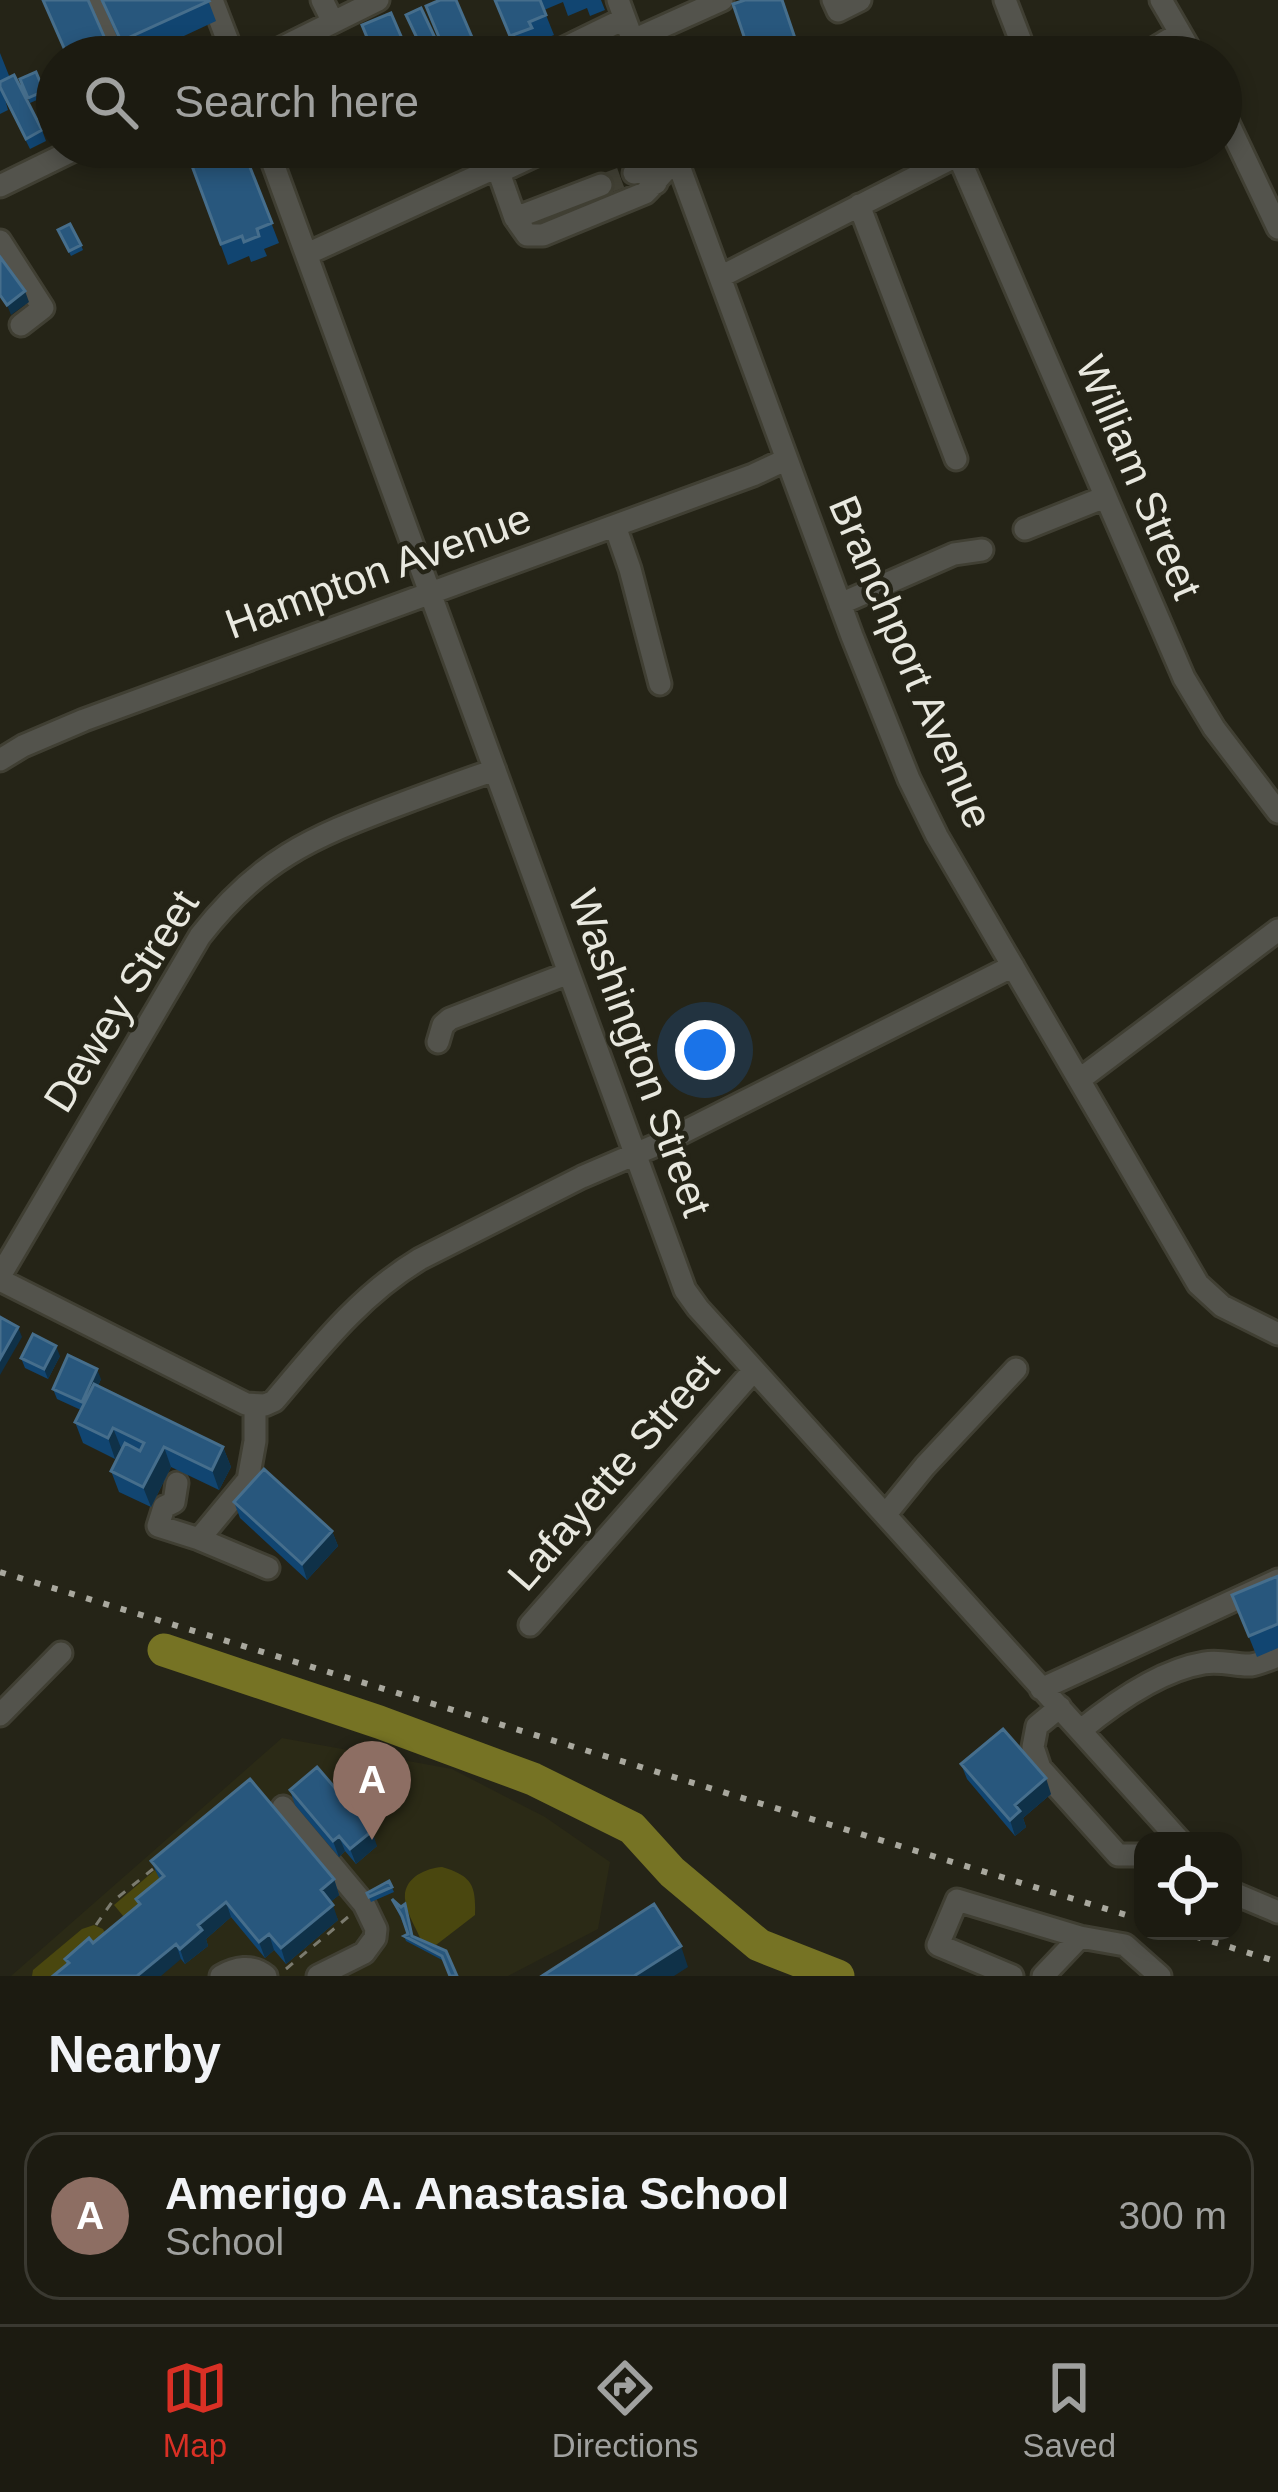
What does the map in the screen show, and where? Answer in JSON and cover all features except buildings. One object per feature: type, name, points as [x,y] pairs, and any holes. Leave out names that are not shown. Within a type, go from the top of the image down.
[{"type":"street","points":[[91,0],[108,36]]},
{"type":"street","points":[[212,0],[226,36]]},
{"type":"street","points":[[322,0],[333,22]]},
{"type":"street","points":[[305,36],[378,0]]},
{"type":"street","points":[[628,29],[722,0]]},
{"type":"street","points":[[832,0],[838,11],[860,0]]},
{"type":"street","points":[[1005,0],[1019,36]]},
{"type":"street","points":[[1161,0],[1182,36]]},
{"type":"street","points":[[1175,36],[1180,33]]},
{"type":"street","points":[[1242,152],[1278,228]]},
{"type":"street","points":[[0,186],[37,168]]},
{"type":"street","name":"Washington Street","points":[[275,168],[685,1290],[1167,1832]]},
{"type":"street","points":[[307,254],[412,205],[473,168]]},
{"type":"street","points":[[495,168],[527,235],[543,235],[645,193],[665,168]]},
{"type":"street","name":"Branchport Avenue","points":[[680,168],[840,604],[909,779],[937,836],[1198,1284],[1222,1306],[1278,1334]]},
{"type":"street","points":[[720,277],[933,168]]},
{"type":"street","name":"William Street","points":[[973,168],[1105,497],[1184,678],[1214,728],[1278,812]]},
{"type":"street","points":[[634,173],[644,171],[656,183]]},
{"type":"street","points":[[515,218],[601,185]]},
{"type":"street","points":[[860,205],[956,459]]},
{"type":"street","points":[[0,241],[44,310],[21,325]]},
{"type":"street","name":"Hampton Avenue","points":[[0,760],[84,720],[785,460]]},
{"type":"street","points":[[1025,529],[1105,497]]},
{"type":"street","points":[[616,526],[660,684]]},
{"type":"street","points":[[840,604],[954,554],[982,550]]},
{"type":"street","name":"Dewey Street","points":[[0,1278],[200,936],[220,910],[270,866],[316,837],[495,770]]},
{"type":"street","points":[[1079,1080],[1278,930]]},
{"type":"street","points":[[0,1278],[246,1404],[260,1406],[274,1401],[352,1310],[394,1274],[1013,967]]},
{"type":"street","points":[[438,1042],[450,1019],[569,974]]},
{"type":"street","points":[[886,1514],[1016,1369]]},
{"type":"street","name":"Lafayette Street","points":[[530,1625],[754,1370]]},
{"type":"street","points":[[199,1539],[248,1480],[260,1406]]},
{"type":"street","points":[[177,1483],[174,1502],[164,1507],[158,1526],[268,1568]]},
{"type":"street","points":[[1041,1689],[1278,1580]]},
{"type":"street","points":[[0,1714],[61,1653]]},
{"type":"street","points":[[1081,1730],[1109,1707],[1200,1663],[1228,1660],[1251,1665],[1278,1656]]},
{"type":"street","points":[[1060,1707],[1036,1726],[1033,1747],[1040,1768],[1118,1855],[1134,1855]]},
{"type":"street","points":[[283,1807],[364,1904],[376,1929],[364,1953],[318,1976]]},
{"type":"street","points":[[1242,1897],[1278,1912]]},
{"type":"street","points":[[1012,1976],[938,1946],[957,1900],[1080,1937],[1125,1945],[1160,1976]]},
{"type":"street","points":[[1043,1976],[1080,1937]]},
{"type":"street","points":[[221,1976],[248,1968],[273,1975]]},
{"type":"path","points":[[96,1925],[112,1902],[160,1863]]},
{"type":"path","points":[[273,1975],[351,1914]]},
{"type":"shaded area","points":[[282,1738],[452,1769],[545,1817],[610,1862],[598,1929],[508,1976],[11,1976]]},
{"type":"shaded area","points":[[363,1767],[377,1767],[395,1789],[358,1821],[333,1792]]},
{"type":"shaded area","points":[[442,1867],[470,1883],[475,1915],[436,1945],[421,1940],[405,1892],[417,1876]]},
{"type":"shaded area","points":[[155,1870],[170,1892],[134,1929],[114,1905]]},
{"type":"shaded area","points":[[94,1925],[106,1935],[72,1976],[32,1976],[33,1970],[82,1929]]},
{"type":"waterway","points":[[164,1650],[533,1779],[632,1828],[672,1872],[759,1945],[838,1976]]},
{"type":"tunnel","points":[[601,185],[634,173]]},
{"type":"railway","points":[[0,1572],[1134,1917]]},
{"type":"railway","points":[[1207,1940],[1278,1962]]},
{"type":"place","name":"Amerigo A. Anastasia School","points":[[372,1840]]}]
